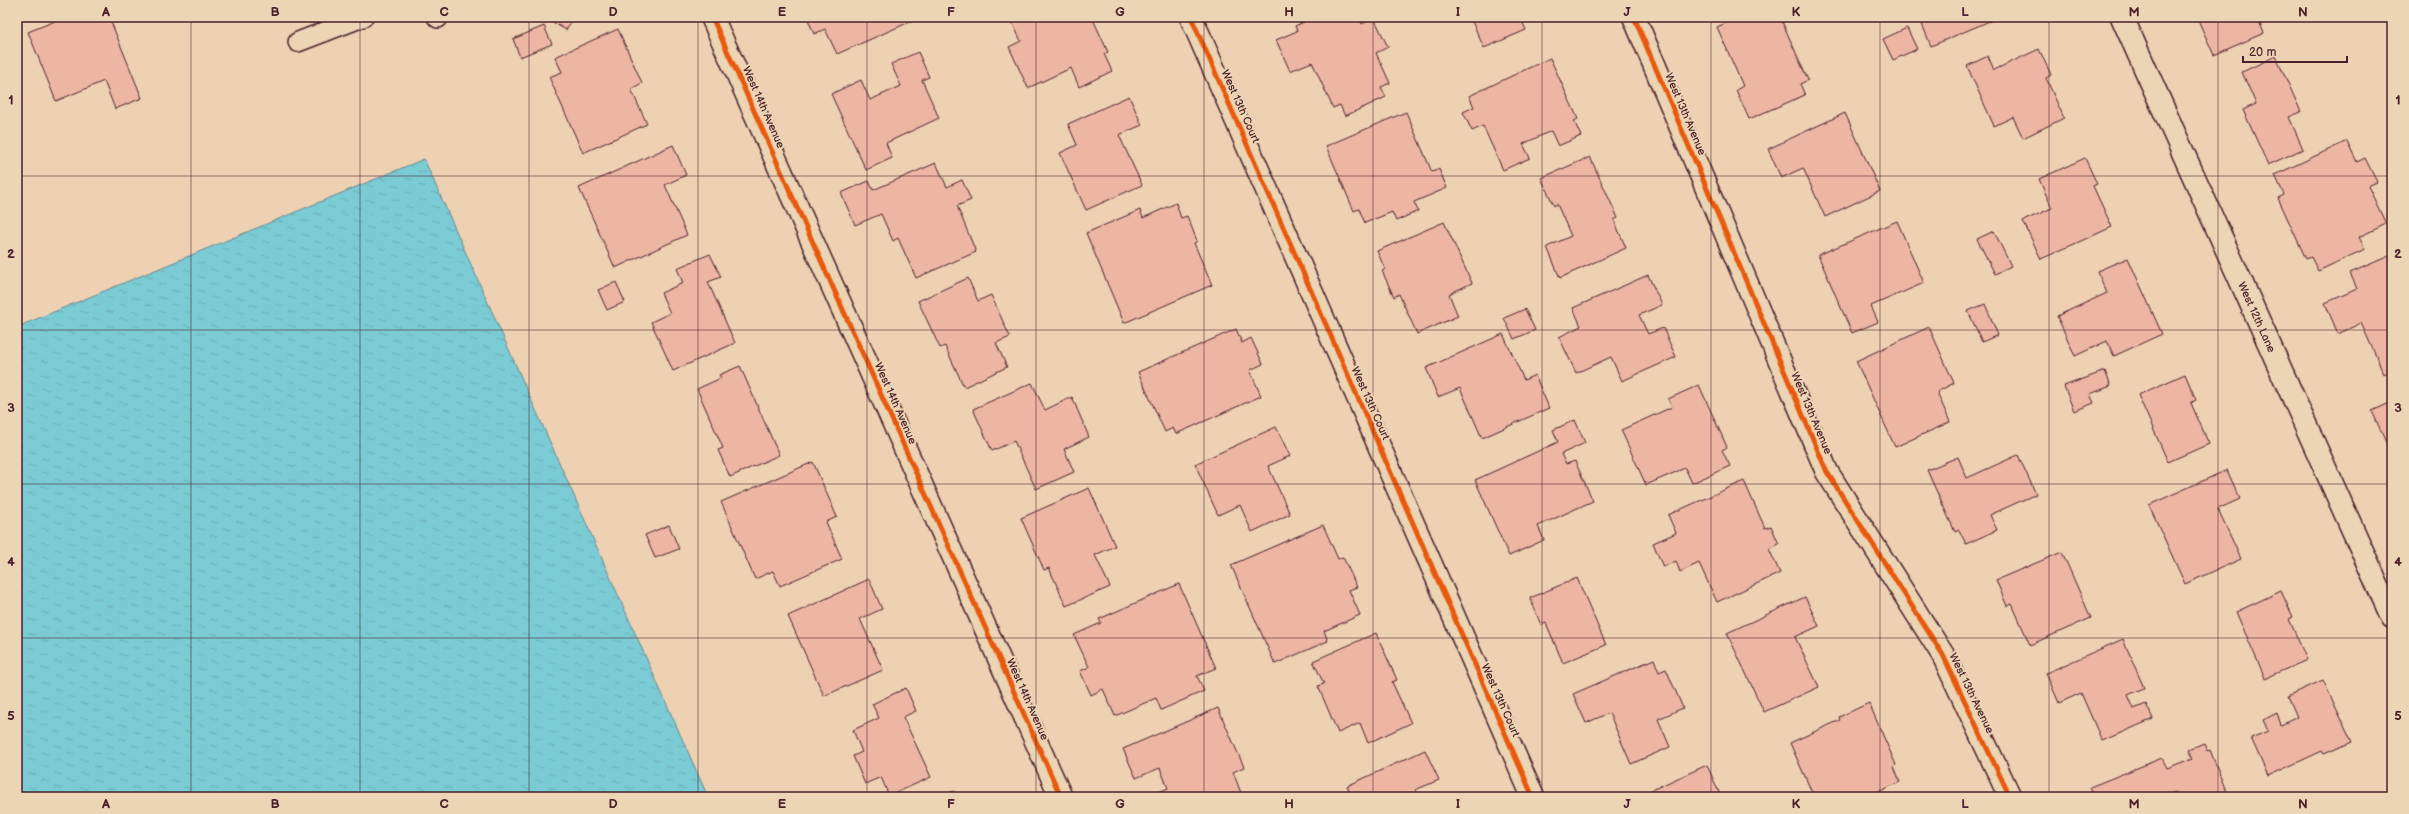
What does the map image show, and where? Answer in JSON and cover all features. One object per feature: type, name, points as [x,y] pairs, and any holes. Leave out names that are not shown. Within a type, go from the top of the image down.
[{"type":"street","name":"West 14th Avenue","points":[[712,17],[1061,797]]},
{"type":"street","name":"West 13th Court","points":[[1191,17],[1533,797]]},
{"type":"street","name":"West 12th Lane","points":[[2122,17],[2392,617]]},
{"type":"street","name":"West 13th Avenue","points":[[1635,18],[1827,472],[1943,656],[2010,797]]},
{"type":"lane","points":[[298,42],[362,17]]},
{"type":"water","points":[[424,159],[708,797],[17,797],[17,327]]},
{"type":"building","points":[[65,17],[109,17],[142,98],[115,109],[104,81],[56,101],[28,32]]},
{"type":"building","points":[[544,17],[574,17],[566,30]]},
{"type":"building","points":[[807,17],[913,17],[914,20],[837,54],[825,29],[814,34]]},
{"type":"building","points":[[1023,17],[1092,17],[1108,52],[1104,54],[1112,71],[1079,87],[1071,68],[1028,88],[1009,47],[1021,41],[1012,22]]},
{"type":"building","points":[[1302,17],[1359,17],[1362,24],[1374,18],[1388,47],[1376,53],[1390,83],[1381,87],[1386,97],[1345,116],[1340,105],[1333,108],[1312,62],[1290,71],[1276,40],[1297,31],[1295,26],[1304,22]]},
{"type":"building","points":[[1470,17],[1520,17],[1526,30],[1484,48]]},
{"type":"building","points":[[1739,17],[1780,17],[1808,80],[1800,84],[1805,95],[1749,119],[1736,90],[1743,86],[1717,27]]},
{"type":"building","points":[[1919,17],[1999,17],[1931,46]]},
{"type":"building","points":[[2192,17],[2257,17],[2264,33],[2214,55],[2198,20],[2194,21]]},
{"type":"building","points":[[544,26],[552,44],[520,57],[513,39]]},
{"type":"building","points":[[1907,28],[1917,49],[1893,60],[1883,39]]},
{"type":"building","points":[[618,29],[642,83],[631,89],[647,124],[583,153],[549,77],[562,72],[555,57]]},
{"type":"building","points":[[2039,49],[2051,75],[2046,78],[2064,118],[2023,138],[2013,117],[1994,126],[1967,66],[1988,56],[1994,70]]},
{"type":"building","points":[[918,52],[929,77],[922,80],[939,118],[886,143],[892,158],[866,170],[831,94],[861,80],[870,100],[901,86],[891,64]]},
{"type":"building","points":[[2276,56],[2301,112],[2289,117],[2303,149],[2268,165],[2243,110],[2256,104],[2242,72]]},
{"type":"building","points":[[1550,58],[1578,119],[1574,121],[1581,136],[1558,146],[1551,131],[1523,144],[1530,158],[1503,170],[1483,126],[1472,131],[1463,112],[1474,107],[1469,96]]},
{"type":"building","points":[[1129,96],[1142,125],[1119,135],[1142,185],[1086,210],[1060,153],[1077,145],[1068,124]]},
{"type":"building","points":[[1406,112],[1432,172],[1439,169],[1447,188],[1414,202],[1418,211],[1396,221],[1392,212],[1365,223],[1359,209],[1354,211],[1326,146]]},
{"type":"building","points":[[1845,113],[1880,191],[1825,217],[1803,168],[1781,178],[1768,149]]},
{"type":"building","points":[[2347,141],[2357,162],[2365,158],[2377,182],[2368,186],[2386,224],[2359,237],[2365,249],[2318,271],[2311,257],[2306,259],[2278,198],[2284,195],[2275,175]]},
{"type":"building","points":[[673,145],[686,175],[665,185],[687,235],[615,268],[579,188]]},
{"type":"building","points":[[1590,157],[1618,218],[1614,220],[1626,248],[1560,278],[1547,247],[1571,236],[1557,204],[1554,206],[1541,178]]},
{"type":"building","points":[[2085,158],[2097,184],[2093,186],[2112,227],[2041,259],[2023,221],[2052,208],[2039,179]]},
{"type":"building","points":[[936,163],[947,187],[962,180],[971,200],[957,206],[976,252],[916,278],[898,238],[893,241],[881,214],[855,225],[841,193],[869,181],[873,190]]},
{"type":"building","points":[[1176,203],[1181,218],[1187,216],[1197,241],[1194,243],[1212,285],[1124,323],[1086,233],[1140,210],[1143,218]]},
{"type":"building","points":[[1897,221],[1924,283],[1871,306],[1878,322],[1852,333],[1818,255]]},
{"type":"building","points":[[1444,222],[1472,283],[1449,294],[1458,316],[1417,334],[1399,294],[1394,297],[1382,271],[1385,269],[1377,251]]},
{"type":"building","points":[[1994,231],[2011,266],[1995,274],[1977,239]]},
{"type":"building","points":[[710,254],[721,277],[708,282],[735,343],[673,371],[651,322],[670,313],[661,293],[683,283],[677,268]]},
{"type":"building","points":[[2389,256],[2392,262],[2392,370],[2384,374],[2361,323],[2338,334],[2325,303],[2357,289],[2350,273]]},
{"type":"building","points":[[2128,258],[2162,334],[2114,356],[2107,341],[2075,356],[2057,316],[2107,293],[2097,271]]},
{"type":"building","points":[[1648,275],[1662,305],[1639,315],[1648,334],[1663,328],[1676,357],[1622,381],[1611,357],[1576,373],[1559,337],[1581,326],[1573,308]]},
{"type":"building","points":[[968,278],[978,301],[991,295],[1010,337],[996,343],[1007,367],[964,387],[945,346],[940,348],[918,301]]},
{"type":"building","points":[[616,282],[625,302],[607,310],[598,290]]},
{"type":"building","points":[[1985,304],[1998,335],[1982,342],[1968,311]]},
{"type":"building","points":[[1525,309],[1535,330],[1514,339],[1504,318]]},
{"type":"building","points":[[1929,327],[1954,383],[1937,392],[1950,422],[1895,447],[1856,361]]},
{"type":"building","points":[[1236,329],[1242,343],[1251,338],[1263,364],[1250,370],[1261,396],[1176,434],[1173,428],[1165,432],[1138,372]]},
{"type":"building","points":[[1503,334],[1524,380],[1535,375],[1549,408],[1482,438],[1460,388],[1438,397],[1426,368]]},
{"type":"building","points":[[740,366],[779,455],[730,477],[718,450],[723,448],[697,389],[721,378],[719,375]]},
{"type":"building","points":[[2105,371],[2111,386],[2090,394],[2094,403],[2074,411],[2064,386]]},
{"type":"building","points":[[2185,374],[2196,400],[2191,403],[2209,444],[2168,462],[2138,395]]},
{"type":"building","points":[[1032,383],[1045,410],[1072,397],[1089,437],[1064,449],[1074,472],[1036,489],[1014,441],[992,451],[973,409]]},
{"type":"building","points":[[1699,385],[1727,447],[1722,450],[1730,466],[1692,483],[1685,468],[1646,485],[1621,430],[1672,407],[1668,399]]},
{"type":"building","points":[[2392,402],[2392,456],[2372,411]]},
{"type":"building","points":[[1575,420],[1585,443],[1561,454],[1566,464],[1575,461],[1593,501],[1538,526],[1544,540],[1509,556],[1475,480],[1558,442],[1553,430]]},
{"type":"building","points":[[1276,427],[1290,456],[1268,466],[1290,514],[1252,532],[1240,505],[1218,515],[1195,464]]},
{"type":"building","points":[[2018,455],[2036,494],[1990,515],[1997,530],[1966,544],[1959,530],[1955,532],[1927,470],[1958,457],[1967,478]]},
{"type":"building","points":[[813,462],[837,517],[826,522],[842,559],[780,586],[773,571],[755,579],[721,502]]},
{"type":"building","points":[[2227,470],[2240,499],[2218,509],[2241,559],[2185,584],[2149,505]]},
{"type":"building","points":[[1744,481],[1765,528],[1771,526],[1779,544],[1769,549],[1780,573],[1717,602],[1699,563],[1680,572],[1676,561],[1663,567],[1653,543],[1676,533],[1668,515]]},
{"type":"building","points":[[1089,488],[1115,546],[1095,555],[1110,587],[1066,606],[1049,568],[1044,570],[1021,518]]},
{"type":"building","points":[[669,525],[679,549],[655,558],[645,535]]},
{"type":"building","points":[[1323,525],[1338,559],[1343,557],[1357,587],[1349,590],[1360,615],[1324,631],[1328,641],[1275,664],[1231,565]]},
{"type":"building","points":[[2062,552],[2091,618],[2030,645],[2012,604],[2007,606],[1996,580]]},
{"type":"building","points":[[1577,578],[1606,645],[1563,663],[1546,623],[1541,625],[1530,598]]},
{"type":"building","points":[[869,579],[882,609],[860,619],[883,670],[824,696],[788,616]]},
{"type":"building","points":[[1179,584],[1216,668],[1197,676],[1204,691],[1161,710],[1156,698],[1115,716],[1103,689],[1091,695],[1080,671],[1089,667],[1074,635],[1101,623],[1099,619]]},
{"type":"building","points":[[2281,591],[2293,617],[2289,619],[2307,660],[2265,678],[2236,612]]},
{"type":"building","points":[[1805,597],[1819,626],[1795,637],[1819,687],[1764,712],[1727,633]]},
{"type":"building","points":[[1376,633],[1397,680],[1392,682],[1411,723],[1368,743],[1360,723],[1338,733],[1318,686],[1324,684],[1313,661]]},
{"type":"building","points":[[2123,639],[2144,688],[2128,695],[2134,709],[2146,704],[2153,719],[2102,741],[2081,693],[2059,703],[2046,673]]},
{"type":"building","points":[[1654,659],[1659,672],[1666,669],[1683,708],[1658,719],[1670,747],[1631,764],[1609,713],[1586,723],[1573,694]]},
{"type":"building","points":[[2323,680],[2352,742],[2324,754],[2322,751],[2268,776],[2251,738],[2268,731],[2263,720],[2277,713],[2281,725],[2297,717],[2288,696]]},
{"type":"building","points":[[906,688],[916,711],[903,717],[931,777],[889,796],[881,777],[865,784],[853,756],[862,752],[853,730],[879,718],[872,704]]},
{"type":"building","points":[[1869,703],[1896,765],[1894,767],[1900,782],[1867,797],[1814,797],[1790,743],[1840,720],[1839,717]]},
{"type":"building","points":[[1218,708],[1244,767],[1233,772],[1241,793],[1231,797],[1155,797],[1154,794],[1168,788],[1160,768],[1136,778],[1123,749]]},
{"type":"building","points":[[2204,744],[2207,751],[2210,750],[2229,797],[2177,797],[2175,792],[2163,797],[2095,797],[2090,787],[2162,758],[2167,768],[2193,758],[2189,750]]},
{"type":"building","points":[[1425,750],[1439,780],[1415,790],[1419,797],[1352,797],[1347,786]]},
{"type":"building","points":[[1707,765],[1721,797],[1636,797]]},
{"type":"building","points":[[954,791],[957,797],[940,797]]},
{"type":"cycle path","points":[[712,17],[1061,797]]},
{"type":"cycle path","points":[[1191,17],[1533,797]]},
{"type":"cycle path","points":[[1634,17],[1827,472],[1943,655],[2010,797]]}]
